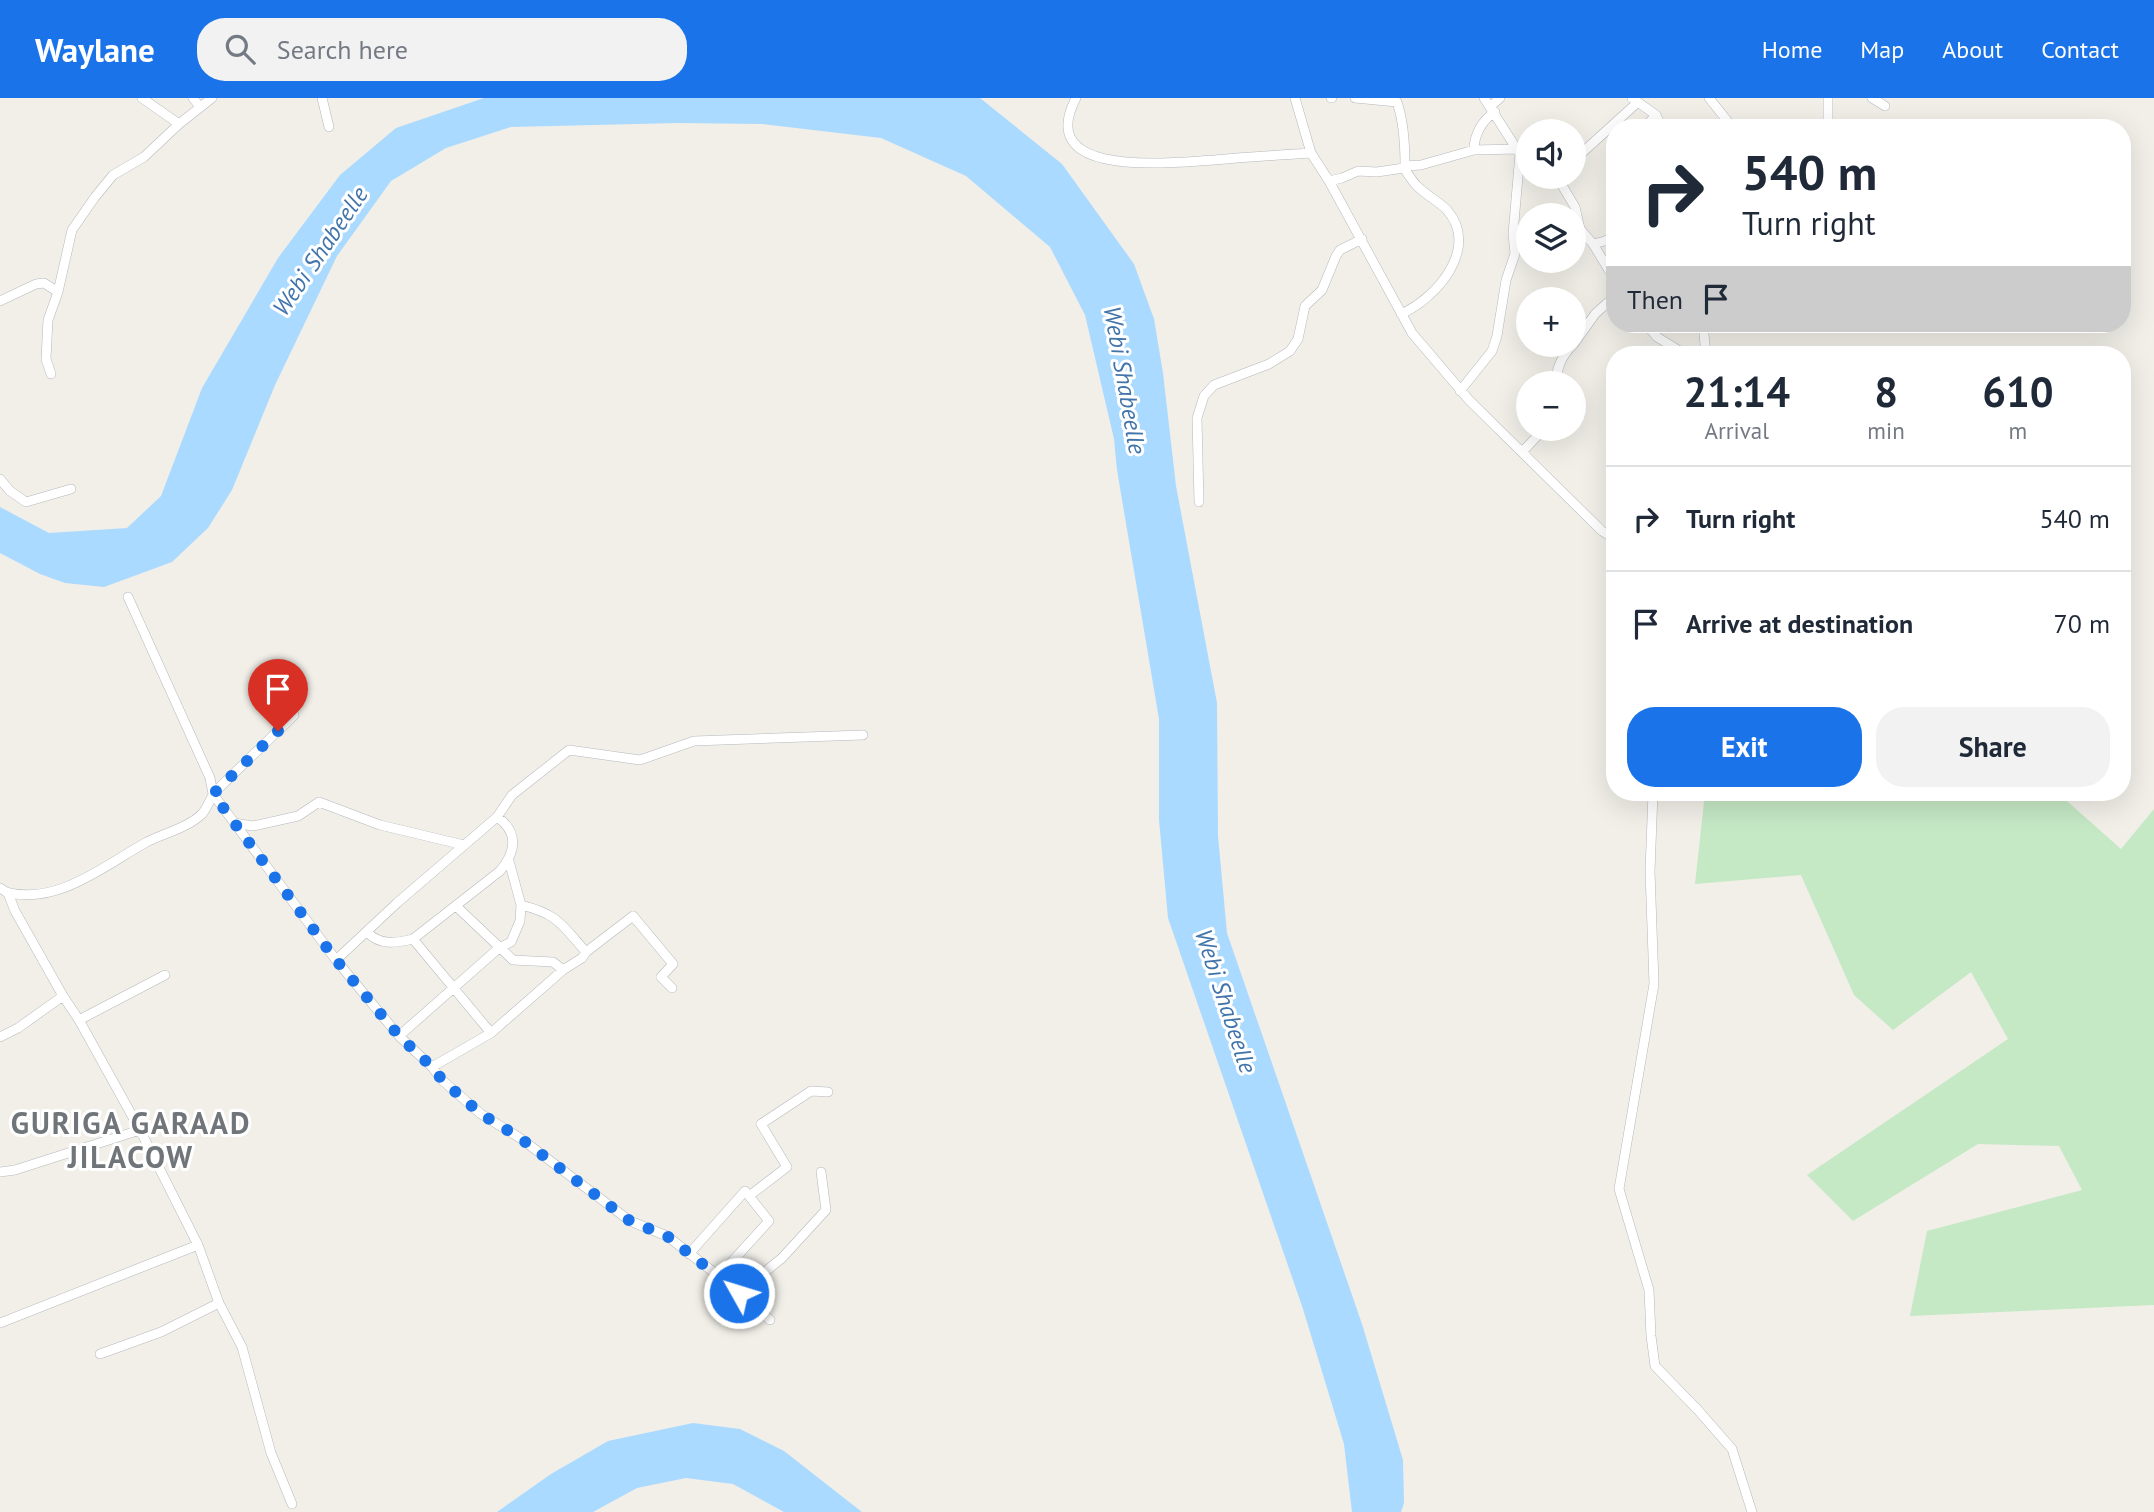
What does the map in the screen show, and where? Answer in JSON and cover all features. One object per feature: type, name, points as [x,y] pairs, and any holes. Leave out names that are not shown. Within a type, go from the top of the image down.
[{"type":"street","points":[[142,98],[179,124]]},
{"type":"street","points":[[193,98],[200,107]]},
{"type":"street","points":[[51,374],[46,359],[48,320],[58,292],[72,230],[113,175],[144,157],[212,98]]},
{"type":"street","points":[[322,98],[329,127]]},
{"type":"street","points":[[1076,98],[1068,114],[1068,129],[1075,144],[1091,154],[1113,162],[1143,164],[1311,153]]},
{"type":"street","points":[[1296,98],[1311,153],[1362,239],[1412,333],[1460,391],[1606,533]]},
{"type":"street","points":[[1355,98],[1397,102],[1405,146],[1405,167],[1415,185],[1447,211],[1458,230],[1460,242],[1455,260],[1434,291],[1417,307],[1401,314]]},
{"type":"street","points":[[1485,98],[1516,142]]},
{"type":"street","points":[[1474,150],[1474,140],[1485,118],[1500,98]]},
{"type":"street","points":[[1709,98],[1726,119]]},
{"type":"street","points":[[1828,98],[1828,119]]},
{"type":"street","points":[[1872,98],[1885,106]]},
{"type":"street","points":[[1616,119],[1635,100],[1658,119]]},
{"type":"street","points":[[1652,119],[1656,115]]},
{"type":"street","points":[[1586,148],[1606,129]]},
{"type":"street","points":[[1405,167],[1412,146]]},
{"type":"street","points":[[1329,181],[1357,171],[1377,172],[1421,165],[1474,150],[1516,151]]},
{"type":"street","points":[[1460,391],[1492,351],[1497,336],[1503,295],[1514,254],[1513,234],[1518,189]]},
{"type":"street","points":[[1586,238],[1593,244],[1606,266]]},
{"type":"street","points":[[1199,502],[1198,418],[1204,396],[1214,384],[1269,364],[1290,351],[1298,338],[1305,306],[1321,290],[1336,256],[1340,250],[1362,239]]},
{"type":"street","points":[[1593,244],[1606,240]]},
{"type":"street","points":[[0,301],[44,283],[58,292]]},
{"type":"street","points":[[1586,327],[1606,304]]},
{"type":"street","points":[[1654,333],[1672,346]]},
{"type":"street","points":[[1522,452],[1533,441]]},
{"type":"street","points":[[0,479],[10,491],[26,502],[71,489]]},
{"type":"street","points":[[128,597],[210,778],[213,794],[336,960],[399,1036],[443,1081],[481,1114],[520,1138],[630,1221],[667,1236],[770,1320]]},
{"type":"street","points":[[2,890],[21,896],[55,891],[96,872],[146,842],[179,829],[202,813],[213,794],[293,715]]},
{"type":"street","points":[[336,960],[497,817],[512,795],[569,750],[640,760],[695,741],[863,735]]},
{"type":"street","points":[[1653,801],[1650,872],[1654,984],[1619,1188],[1648,1290],[1655,1366],[1732,1449],[1752,1512]]},
{"type":"street","points":[[234,823],[253,827],[298,816],[319,802],[380,825],[464,845]]},
{"type":"street","points":[[399,1036],[499,948],[511,942],[520,921],[521,905],[509,861],[513,842],[509,825],[497,817]]},
{"type":"street","points":[[367,932],[380,941],[390,943],[413,939],[499,872],[509,861]]},
{"type":"street","points":[[2,890],[8,893],[15,911],[62,996],[79,1020],[140,1130],[198,1245],[219,1303],[242,1347],[271,1452],[292,1504]]},
{"type":"street","points":[[521,905],[542,911],[558,920],[586,952]]},
{"type":"street","points":[[457,906],[513,960],[553,962],[563,970]]},
{"type":"street","points":[[432,1067],[491,1033],[563,970],[582,958],[633,916],[673,964],[661,977],[672,988]]},
{"type":"street","points":[[413,939],[491,1033]]},
{"type":"street","points":[[79,1020],[165,975]]},
{"type":"street","points":[[0,1037],[18,1028],[62,996]]},
{"type":"street","points":[[749,1196],[787,1167],[761,1124],[811,1091],[828,1092]]},
{"type":"street","points":[[0,1172],[15,1170],[140,1130]]},
{"type":"street","points":[[739,1293],[782,1258],[825,1210],[821,1172]]},
{"type":"street","points":[[689,1254],[745,1191],[769,1221],[719,1276]]},
{"type":"street","points":[[0,1323],[198,1245]]},
{"type":"street","points":[[100,1354],[161,1332],[219,1303]]},
{"type":"green space","points":[[1704,801],[2067,801],[2121,849],[2154,809],[2154,1305],[1910,1316],[1927,1231],[2082,1190],[2059,1146],[1978,1144],[1853,1221],[1807,1175],[2008,1039],[1971,972],[1893,1030],[1854,995],[1801,875],[1695,884]]},
{"type":"water","name":"Webi Shabeelle","points":[[484,98],[980,98],[1062,164],[1134,264],[1154,319],[1176,486],[1217,703],[1218,836],[1227,933],[1362,1324],[1403,1460],[1404,1503],[1401,1512],[1352,1512],[1344,1444],[1303,1309],[1168,918],[1159,820],[1159,719],[1114,439],[1085,315],[1050,247],[966,176],[881,138],[762,124],[511,127],[446,148],[391,181],[337,256],[275,385],[232,490],[208,528],[172,562],[104,587],[65,583],[40,574],[0,553],[0,507],[49,533],[127,528],[161,496],[202,388],[278,258],[340,175],[396,128]]},
{"type":"water","points":[[693,1423],[740,1429],[784,1451],[862,1512],[784,1512],[733,1484],[686,1478],[637,1488],[593,1512],[497,1512],[551,1474],[608,1441]]},
{"type":"district","name":"GURIGA GARAAD JILACOW","points":[[131,1139]]},
{"type":"route","points":[[278,731],[213,794],[336,960],[399,1036],[443,1081],[481,1114],[520,1138],[630,1221],[667,1236],[739,1293]]}]
